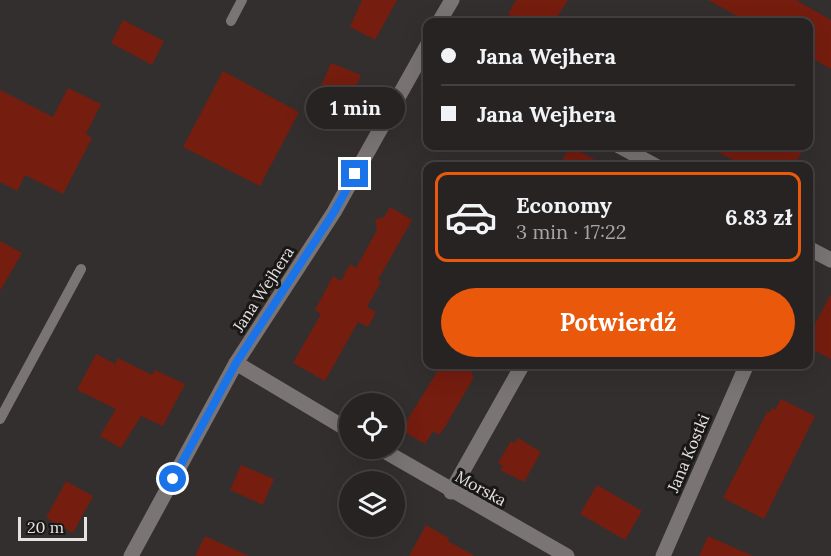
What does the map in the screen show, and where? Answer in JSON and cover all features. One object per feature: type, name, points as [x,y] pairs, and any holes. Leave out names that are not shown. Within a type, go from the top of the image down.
[{"type":"street","points":[[441,18],[452,0]]},
{"type":"street","name":"Jana Wejhera","points":[[131,556],[236,363],[334,212],[423,53]]},
{"type":"street","points":[[624,150],[637,162]]},
{"type":"street","points":[[813,251],[831,260]]},
{"type":"street","points":[[236,363],[339,424]]},
{"type":"street","points":[[451,492],[520,369]]},
{"type":"street","name":"Jana Kostki","points":[[663,556],[745,369]]},
{"type":"street","name":"Morska","points":[[397,459],[451,492],[567,556]]},
{"type":"lane","points":[[231,21],[242,0]]},
{"type":"lane","points":[[0,419],[81,269]]},
{"type":"building","points":[[362,0],[397,0],[375,40],[350,27]]},
{"type":"building","points":[[516,0],[568,0],[557,18],[514,18],[508,14]]},
{"type":"building","points":[[708,0],[796,0],[831,20],[831,69],[813,59],[813,18],[741,18]]},
{"type":"building","points":[[123,20],[164,41],[152,65],[111,43]]},
{"type":"building","points":[[331,63],[361,75],[350,101],[320,89]]},
{"type":"building","points":[[223,71],[299,112],[260,186],[183,147]]},
{"type":"building","points":[[68,88],[101,104],[86,134],[92,138],[63,194],[25,175],[17,191],[0,182],[0,90],[53,117]]},
{"type":"building","points":[[568,150],[577,150],[599,162],[561,162]]},
{"type":"building","points":[[714,150],[803,150],[796,162],[737,162]]},
{"type":"building","points":[[390,207],[412,220],[378,280],[381,282],[367,307],[376,312],[368,327],[358,322],[325,381],[293,363],[321,314],[315,310],[333,276],[341,281],[350,264],[356,268],[377,230],[375,220],[384,217]]},
{"type":"building","points":[[0,241],[22,253],[0,291]]},
{"type":"building","points":[[831,294],[831,359],[813,350],[813,328]]},
{"type":"building","points":[[96,354],[115,364],[118,358],[152,375],[155,370],[185,384],[163,426],[141,416],[121,448],[100,436],[116,409],[77,390]]},
{"type":"building","points":[[439,369],[474,369],[471,374],[474,377],[445,427],[439,435],[433,431],[425,444],[405,432],[405,424]]},
{"type":"building","points":[[781,399],[815,416],[764,519],[723,498],[767,412],[769,413],[772,408],[775,410]]},
{"type":"building","points":[[518,438],[541,452],[524,482],[500,470],[503,466],[498,463],[511,441],[515,443]]},
{"type":"building","points":[[241,465],[274,479],[263,505],[230,490]]},
{"type":"building","points":[[66,481],[93,496],[73,533],[46,518]]},
{"type":"building","points":[[597,485],[642,511],[625,540],[580,514]]},
{"type":"building","points":[[426,525],[449,538],[448,541],[475,556],[409,556]]},
{"type":"building","points":[[205,536],[249,556],[195,556]]},
{"type":"building","points":[[708,536],[753,556],[699,556]]},
{"type":"route","points":[[173,479],[236,363],[334,212],[355,174]]}]
